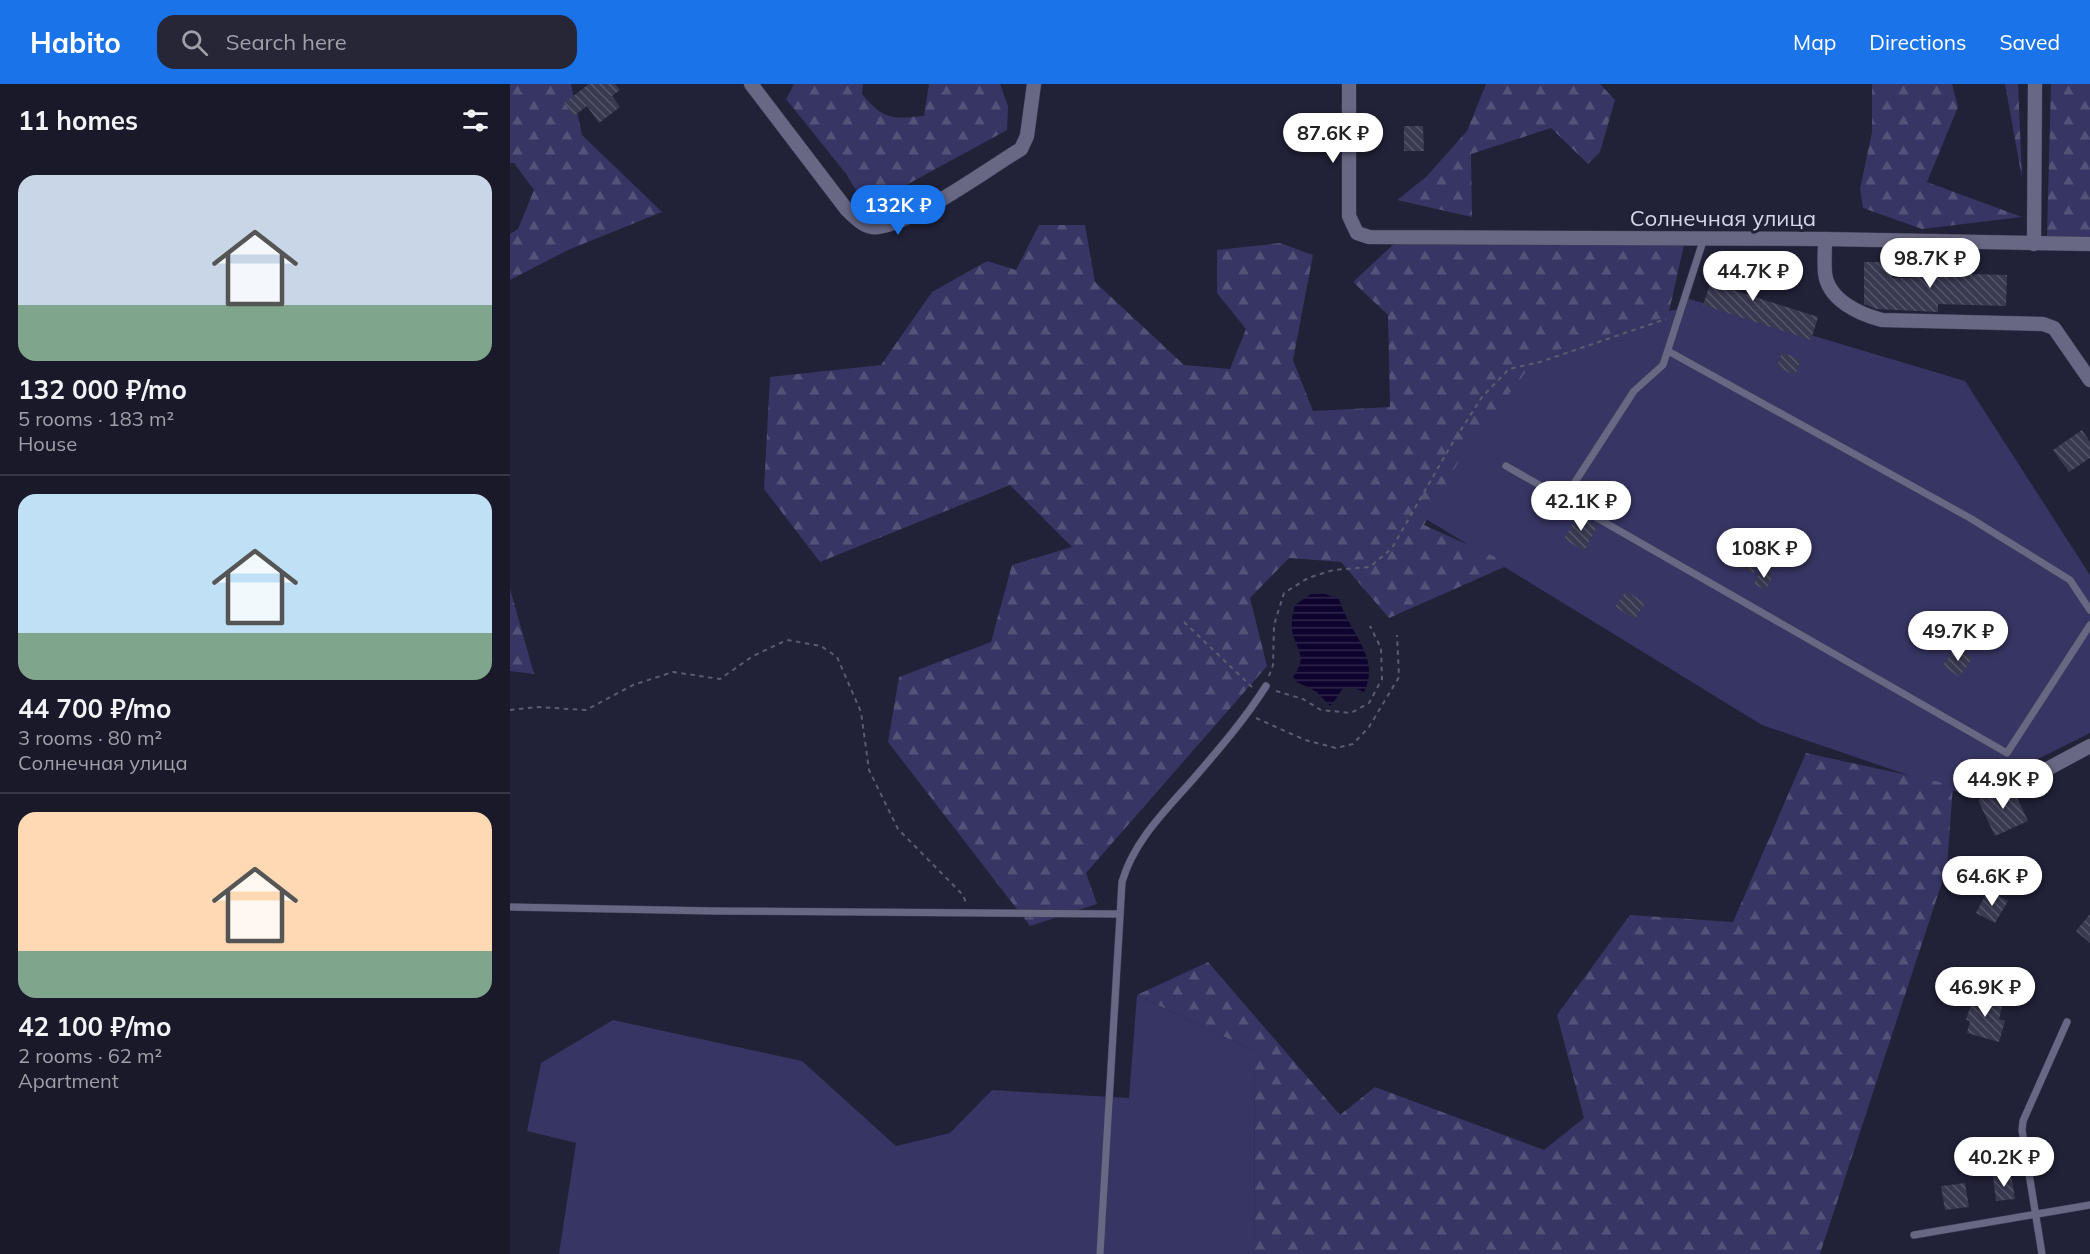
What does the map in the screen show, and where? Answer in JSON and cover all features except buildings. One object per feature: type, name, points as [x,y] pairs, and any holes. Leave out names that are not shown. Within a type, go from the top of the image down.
[{"type":"street","points":[[751,84],[847,210],[865,226],[878,228],[922,210],[1021,148],[1027,136],[1034,84]]},
{"type":"street","name":"Солнечная улица","points":[[1349,84],[1349,216],[1357,233],[1369,237],[1825,239],[2090,244]]},
{"type":"street","points":[[2034,244],[2035,84]]},
{"type":"street","points":[[1825,239],[1825,276],[1845,304],[1863,315],[1882,320],[2043,324],[2054,328],[2090,380]]},
{"type":"street","points":[[2025,781],[2090,746]]},
{"type":"lane","points":[[1564,499],[1634,391],[1663,365],[1704,238]]},
{"type":"lane","points":[[1668,351],[1959,512],[2020,549],[2070,580],[2090,610]]},
{"type":"lane","points":[[1506,466],[2007,753],[2090,625]]},
{"type":"lane","points":[[1100,1254],[1118,914],[1122,882],[1134,851],[1172,802],[1248,715],[1266,686]]},
{"type":"lane","points":[[510,907],[714,912],[1118,914]]},
{"type":"lane","points":[[2042,1254],[2022,1130],[2023,1120],[2067,1022]]},
{"type":"lane","points":[[1914,1234],[2090,1204]]},
{"type":"path","points":[[1370,626],[1381,648],[1382,679],[1369,703],[1351,713],[1321,710],[1303,699],[1266,686],[1273,665],[1274,625],[1284,593],[1308,578],[1324,573],[1370,567],[1392,548],[1450,447],[1482,397],[1509,369],[1540,362],[1681,314]]},
{"type":"path","points":[[1184,622],[1260,696]]},
{"type":"path","points":[[1248,715],[1305,740],[1336,748],[1353,744],[1369,727],[1399,677],[1397,635]]},
{"type":"path","points":[[510,710],[537,707],[586,710],[633,685],[673,672],[720,679],[753,656],[787,640],[821,646],[837,657],[861,712],[869,770],[898,829],[963,895],[969,912]]},
{"type":"green space","points":[[510,84],[571,84],[582,135],[662,212],[568,250],[510,280],[510,234],[518,229],[534,190],[514,163],[510,163]]},
{"type":"green space","points":[[794,84],[863,84],[862,94],[876,109],[889,116],[903,117],[924,116],[929,84],[1000,84],[1008,106],[1007,130],[866,207],[847,175],[786,99]]},
{"type":"green space","points":[[1486,84],[1600,84],[1615,100],[1600,152],[1588,164],[1551,128],[1471,154],[1472,217],[1397,200],[1426,177],[1467,131]]},
{"type":"green space","points":[[1872,84],[1952,84],[1958,107],[1927,182],[2022,217],[1922,229],[1863,208],[1860,189],[1872,132]]},
{"type":"green space","points":[[2005,84],[2018,84],[2022,178]]},
{"type":"green space","points":[[2051,84],[2090,84],[2090,237],[2047,237]]},
{"type":"green space","points":[[1039,225],[1085,225],[1095,282],[1184,365],[1230,369],[1246,329],[1217,293],[1217,250],[1280,243],[1313,255],[1293,360],[1313,411],[1390,407],[1388,315],[1353,282],[1396,242],[1684,245],[1668,316],[1538,356],[1462,455],[1424,525],[1511,564],[1389,618],[1341,562],[1289,558],[1250,598],[1267,666],[1086,873],[1097,904],[1030,926],[888,742],[899,677],[991,642],[1012,565],[1072,547],[1010,485],[820,562],[764,489],[770,377],[881,365],[932,292],[987,261],[1016,270]]},
{"type":"green space","points":[[1686,298],[1965,381],[2090,575],[2090,733],[1966,795],[1762,725],[1413,511],[1518,366],[1613,320],[1680,309]]},
{"type":"green space","points":[[510,589],[534,674],[510,671]]},
{"type":"green space","points":[[1806,753],[1953,785],[1947,867],[1820,1254],[1255,1254],[1254,1051],[1137,995],[1208,962],[1340,1115],[1375,1087],[1544,1150],[1584,1118],[1557,1015],[1630,915],[1733,922]]},
{"type":"green space","points":[[1137,995],[1254,1051],[1255,1254],[559,1254],[576,1143],[527,1131],[541,1063],[613,1020],[802,1061],[896,1146],[950,1133],[992,1090],[1129,1098]]},
{"type":"shaded area","points":[[1311,594],[1325,594],[1339,599],[1362,645],[1369,668],[1364,692],[1350,687],[1343,689],[1330,706],[1317,692],[1297,682],[1293,677],[1301,658],[1292,630],[1293,613],[1295,605]]}]
